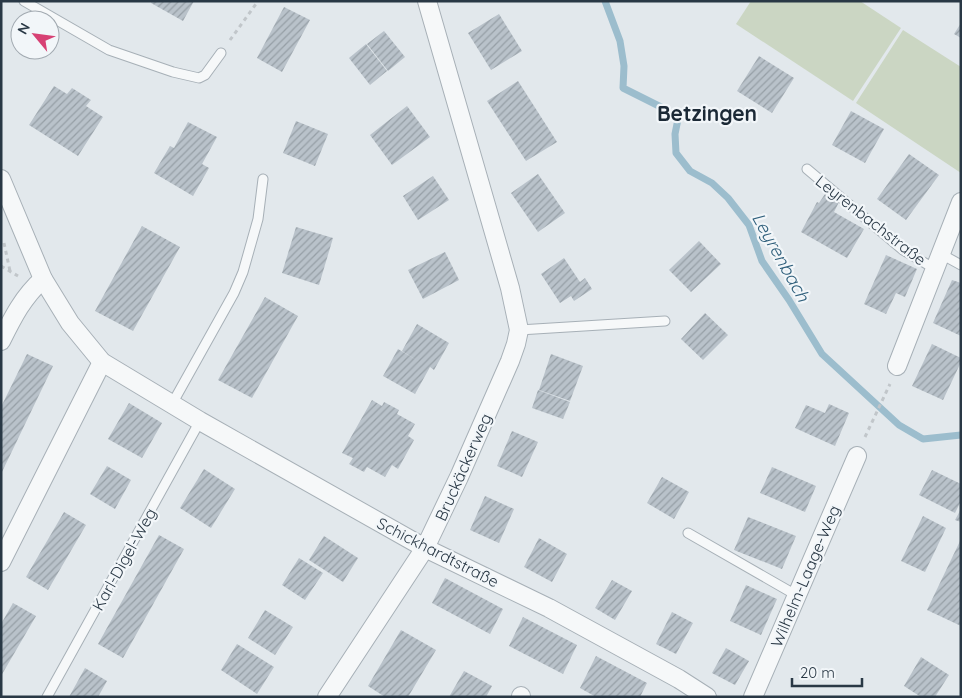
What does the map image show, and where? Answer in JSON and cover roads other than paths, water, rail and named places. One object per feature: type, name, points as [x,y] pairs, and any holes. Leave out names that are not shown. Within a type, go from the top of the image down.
[{"type":"street","name":"Bruckäckerweg","points":[[327,697],[425,548],[459,477],[510,360],[519,330],[510,288],[427,1]]},
{"type":"street","name":"Schickhardtstraße","points":[[2,183],[43,280],[70,323],[102,362],[200,421],[425,548],[548,608],[679,679],[706,697]]},
{"type":"street","name":"Leyrenbachstraße","points":[[897,366],[961,202]]},
{"type":"street","points":[[1,341],[16,310],[29,293],[43,280]]},
{"type":"street","points":[[1,562],[102,362]]},
{"type":"street","name":"Wilhelm-Laage-Weg","points":[[753,697],[857,456]]},
{"type":"lane","points":[[24,1],[109,50],[172,72],[199,78],[205,75],[221,53]]},
{"type":"lane","name":"Leyrenbachstraße","points":[[807,169],[903,250],[938,262],[961,265]]},
{"type":"lane","points":[[172,404],[234,293],[243,272],[258,219],[263,179]]},
{"type":"lane","points":[[519,330],[665,322]]},
{"type":"lane","name":"Karl-Digel-Weg","points":[[47,697],[200,421]]},
{"type":"lane","points":[[688,533],[796,595]]},
{"type":"waterway","name":"Leyrenbach","points":[[605,1],[620,41],[624,66],[623,88],[667,110],[678,119],[675,134],[676,153],[690,171],[712,183],[728,198],[749,225],[762,261],[789,300],[822,354],[899,425],[923,439],[961,435]]},
{"type":"district","name":"Betzingen","points":[[707,113]]}]
